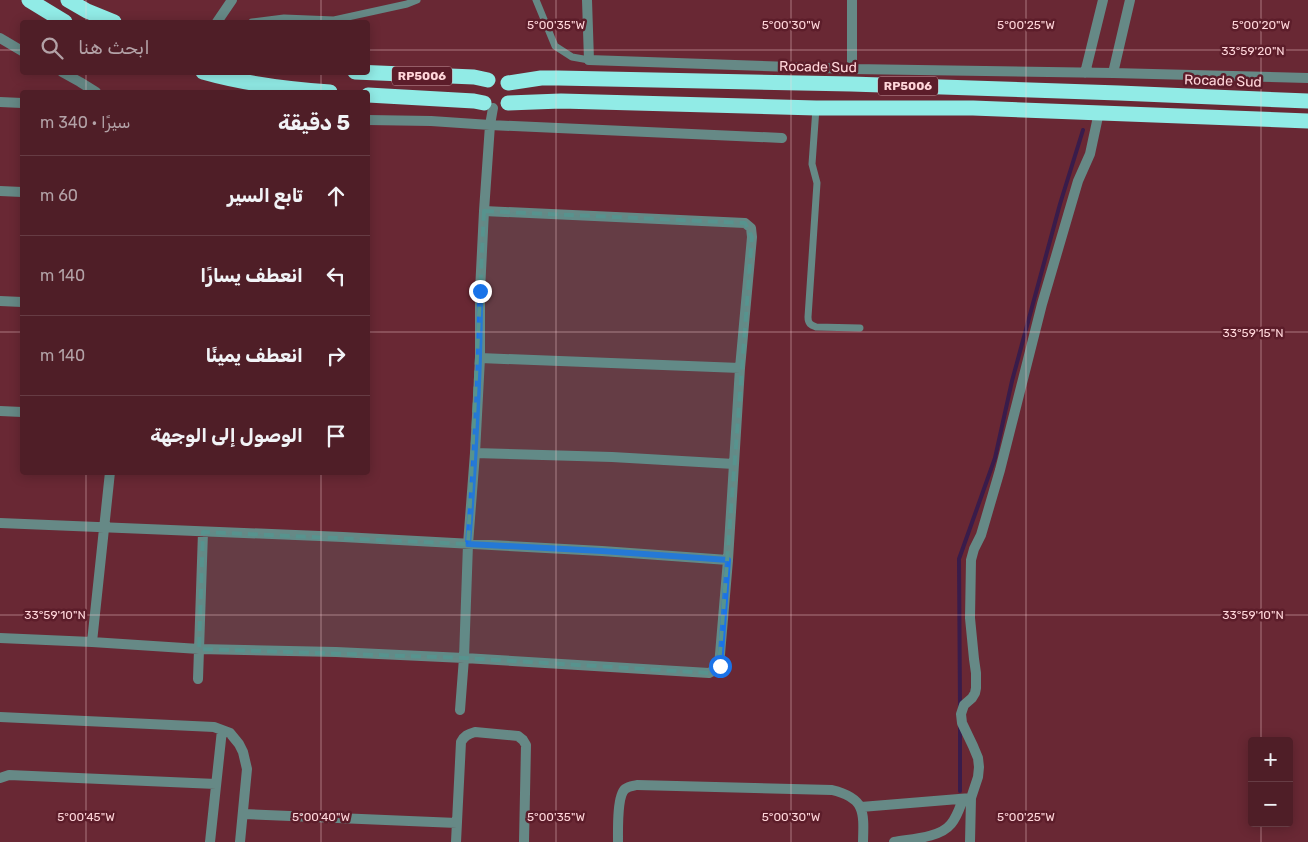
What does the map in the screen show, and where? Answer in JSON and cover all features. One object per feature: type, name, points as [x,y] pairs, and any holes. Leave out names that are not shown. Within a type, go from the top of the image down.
[{"type":"highway","points":[[29,0],[62,20]]},
{"type":"highway","points":[[68,0],[87,11],[109,20]]},
{"type":"highway","name":"Rocade Sud","points":[[370,73],[474,77],[488,80],[498,78],[508,83],[541,78],[558,78],[842,84],[1308,101]]},
{"type":"highway","points":[[215,75],[265,86],[297,90]]},
{"type":"highway","points":[[488,80],[481,88],[481,98],[488,106]]},
{"type":"highway","points":[[508,83],[511,93],[508,103]]},
{"type":"highway","name":"RP5006","points":[[370,95],[474,101],[488,106],[503,107],[508,103],[561,100],[816,108],[973,108],[1308,121]]},
{"type":"street","points":[[218,20],[232,0]]},
{"type":"street","points":[[587,0],[589,60],[852,69],[1084,72],[1308,78]]},
{"type":"street","points":[[852,0],[852,69]]},
{"type":"street","points":[[1084,72],[1103,0]]},
{"type":"street","points":[[1113,73],[1130,0]]},
{"type":"street","points":[[0,38],[20,51]]},
{"type":"street","points":[[67,75],[93,90]]},
{"type":"street","points":[[0,102],[20,103]]},
{"type":"street","points":[[460,710],[480,358],[480,291],[490,125],[488,106]]},
{"type":"street","points":[[894,842],[933,835],[950,827],[978,777],[978,758],[962,723],[961,714],[964,705],[972,698],[976,688],[970,618],[971,560],[981,534],[1000,470],[1042,304],[1078,181],[1090,154],[1099,112]]},
{"type":"street","points":[[370,120],[431,121],[782,138]]},
{"type":"street","points":[[0,191],[20,192]]},
{"type":"street","points":[[0,638],[199,649],[336,652],[464,658],[709,673],[720,666],[740,368],[752,237],[751,228],[745,223],[484,211]]},
{"type":"street","points":[[0,301],[20,302]]},
{"type":"street","points":[[480,358],[740,368]]},
{"type":"street","points":[[0,411],[20,412]]},
{"type":"street","points":[[475,453],[612,457],[734,464]]},
{"type":"street","points":[[92,642],[110,475]]},
{"type":"street","points":[[0,523],[343,537],[728,560]]},
{"type":"street","points":[[198,679],[203,532]]},
{"type":"street","points":[[0,717],[214,727],[230,733],[243,752],[247,769],[240,842]]},
{"type":"street","points":[[210,842],[222,730]]},
{"type":"street","points":[[456,842],[461,742],[463,737],[475,732],[518,736],[526,745],[524,842]]},
{"type":"street","points":[[0,778],[9,775],[216,784]]},
{"type":"street","points":[[618,842],[620,799],[623,791],[628,787],[637,785],[832,790],[844,793],[854,798],[861,807],[864,821],[863,842]]},
{"type":"street","points":[[861,807],[967,798]]},
{"type":"street","points":[[967,798],[970,842]]},
{"type":"street","points":[[243,814],[457,823]]},
{"type":"lane","points":[[268,20],[284,18],[334,20],[417,0]]},
{"type":"lane","points":[[536,0],[555,46],[572,57],[589,60]]},
{"type":"lane","points":[[816,108],[812,164],[817,183],[808,322],[816,327],[860,328]]},
{"type":"highlighted area","points":[[484,211],[745,223],[752,237],[719,666],[709,673],[464,658],[199,649],[203,532],[468,544]]},
{"type":"waterway","points":[[960,707],[959,559],[995,458],[1012,381],[1060,204],[1083,130]]},
{"type":"waterway","points":[[960,726],[960,791]]},
{"type":"route","points":[[480,291],[480,358],[468,544],[728,560],[720,666]]}]
